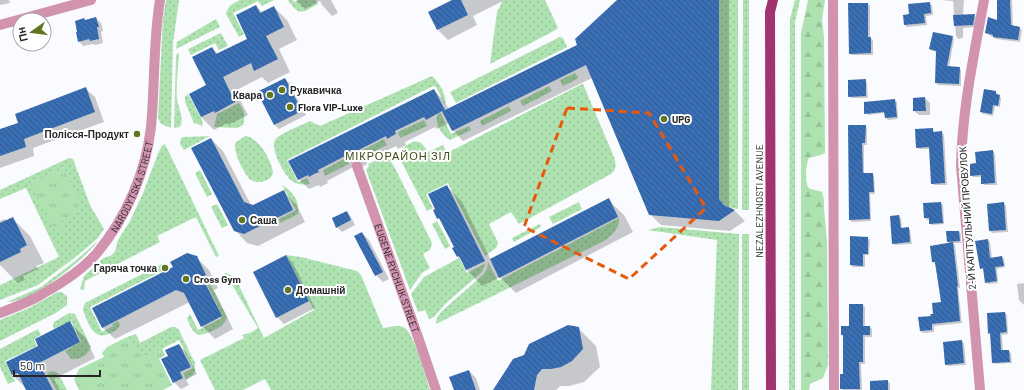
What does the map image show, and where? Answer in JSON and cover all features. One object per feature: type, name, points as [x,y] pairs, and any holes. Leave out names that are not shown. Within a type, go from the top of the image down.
[{"type":"main road","name":"NEZALEZHNOSTI AVENUE","points":[[766,0],[770,12]]},
{"type":"main road","name":"NEZALEZHNOSTI AVENUE","points":[[771,390],[770,12],[773,0]]},
{"type":"street","points":[[0,25],[91,0]]},
{"type":"street","name":"NARODYTSKA STREET","points":[[0,313],[44,294],[82,266],[104,243],[128,206],[141,171],[151,128],[160,0]]},
{"type":"street","points":[[833,0],[834,390]]},
{"type":"street","name":"2-Й КАПІТУЛЬНИЙ ПРОВУЛОК","points":[[980,390],[961,166],[965,109],[984,0]]},
{"type":"street","name":"EUGENE RYCHLIK STREET","points":[[357,166],[436,390]]},
{"type":"highlighted area","points":[[567,108],[649,113],[706,208],[629,279],[524,227]]},
{"type":"green space","points":[[166,0],[179,0],[173,43],[171,128],[161,124],[158,118],[163,18]]},
{"type":"green space","points":[[240,0],[274,0],[262,6],[258,1],[233,13],[244,34],[239,37],[226,14],[231,6]]},
{"type":"green space","points":[[288,0],[293,0],[294,2],[299,0],[316,0],[318,4],[301,12],[295,9]]},
{"type":"green space","points":[[503,0],[545,0],[558,28],[490,64],[497,12]]},
{"type":"green space","points":[[719,0],[738,0],[738,209],[727,206],[719,199]]},
{"type":"green space","points":[[743,0],[749,0],[749,210],[742,210]]},
{"type":"green space","points":[[795,0],[800,0],[795,22],[795,390],[789,390],[790,19]]},
{"type":"green space","points":[[808,0],[825,0],[822,20],[824,37],[825,153],[809,158],[806,168],[806,182],[809,188],[822,192],[824,200],[827,241],[828,365],[823,378],[810,384],[809,390],[801,390],[801,33]]},
{"type":"green space","points":[[216,19],[220,27],[176,49],[177,42]]},
{"type":"green space","points":[[221,33],[228,46],[219,50],[215,43],[191,55],[188,49]]},
{"type":"green space","points":[[560,37],[563,38],[567,47],[456,103],[450,92]]},
{"type":"green space","points":[[179,53],[177,93],[182,120],[180,127],[174,128],[176,55]]},
{"type":"green space","points":[[575,73],[578,77],[577,79],[563,86],[560,80]]},
{"type":"green space","points":[[432,76],[442,90],[446,102],[445,105],[436,87],[433,86],[287,160],[298,182],[307,178],[310,184],[303,185],[296,183],[292,181],[285,173],[274,149],[275,140],[281,135],[310,121],[320,126]]},
{"type":"green space","points":[[582,84],[614,157],[616,166],[611,174],[519,224],[511,212],[489,224],[498,243],[496,248],[485,256],[448,183],[426,194],[433,208],[427,211],[398,155],[401,149],[413,142],[419,142],[428,152],[443,145],[447,153]]},
{"type":"green space","points":[[549,86],[552,91],[523,106],[520,101]]},
{"type":"green space","points":[[188,94],[202,120],[203,126],[194,123],[185,102],[185,97]]},
{"type":"green space","points":[[239,103],[244,114],[243,125],[237,128],[214,127],[217,114]]},
{"type":"green space","points":[[509,106],[511,111],[482,126],[480,121]]},
{"type":"green space","points":[[440,112],[451,134],[469,126],[471,130],[450,140],[444,135],[437,123]]},
{"type":"green space","points":[[424,120],[427,126],[400,138],[398,132]]},
{"type":"green space","points":[[210,136],[184,150],[180,144],[181,138],[184,137]]},
{"type":"green space","points":[[245,136],[250,137],[260,145],[270,162],[273,173],[267,180],[256,182],[251,180],[242,168],[237,157],[235,143]]},
{"type":"green space","points":[[384,139],[387,145],[364,157],[361,151]]},
{"type":"green space","points":[[165,144],[219,256],[216,257],[196,217],[157,236],[160,242],[85,281],[84,290],[80,289],[84,276],[102,259],[112,255],[115,251],[118,240],[130,221],[143,193],[159,151]]},
{"type":"green space","points":[[385,156],[390,160],[395,168],[432,243],[430,250],[423,254],[430,268],[422,273],[410,290],[366,170],[369,166],[368,164]]},
{"type":"green space","points":[[69,158],[73,159],[90,205],[104,229],[97,239],[38,285],[0,300],[0,285],[59,257],[26,188],[0,199],[0,190]]},
{"type":"green space","points":[[346,158],[349,164],[325,176],[323,170]]},
{"type":"green space","points":[[63,168],[80,202],[78,212],[61,221],[65,229],[56,233],[31,184]]},
{"type":"green space","points":[[200,170],[212,194],[207,197],[195,173]]},
{"type":"green space","points":[[282,185],[295,197],[298,205],[298,214],[280,223],[279,219],[296,210]]},
{"type":"green space","points":[[579,202],[582,209],[553,224],[549,217]]},
{"type":"green space","points":[[217,204],[228,225],[222,228],[211,207]]},
{"type":"green space","points":[[619,218],[617,228],[613,234],[604,241],[436,324],[436,320],[442,311],[484,274],[487,269],[488,262],[498,281]]},
{"type":"green space","points":[[437,221],[450,246],[445,249],[432,224]]},
{"type":"green space","points":[[540,224],[541,227],[514,242],[512,238]]},
{"type":"green space","points":[[660,227],[739,234],[738,390],[711,390],[717,240],[648,230]]},
{"type":"green space","points":[[742,234],[749,234],[749,390],[742,390]]},
{"type":"green space","points":[[98,241],[81,259],[43,288],[29,296],[7,302],[41,287]]},
{"type":"green space","points":[[286,255],[301,257],[357,271],[361,275],[383,328],[400,326],[405,328],[408,332],[416,347],[430,390],[271,390],[265,379],[243,390],[215,390],[200,360],[244,338],[242,335],[250,333],[258,328],[228,278],[222,277],[221,275],[226,273],[235,277],[264,338],[314,310]]},
{"type":"green space","points":[[459,258],[467,273],[486,263],[482,272],[445,304],[434,317],[429,319],[425,310],[418,312],[411,294],[424,277]]},
{"type":"green space","points":[[164,263],[166,269],[90,307],[102,332],[113,326],[112,324],[118,321],[120,325],[115,331],[105,335],[100,335],[92,330],[83,311],[85,303]]},
{"type":"green space","points":[[209,282],[227,317],[224,324],[220,327],[200,335],[195,333],[190,326],[187,318],[190,314],[198,330],[222,318],[206,283]]},
{"type":"green space","points":[[58,292],[61,292],[67,296],[67,305],[56,313],[0,341],[0,320],[29,308]]},
{"type":"green space","points":[[69,313],[75,314],[91,347],[86,355],[78,359],[71,359],[65,351],[81,342],[71,321],[54,329],[53,324]]},
{"type":"green space","points":[[171,327],[176,327],[179,330],[195,363],[195,371],[193,375],[186,379],[183,373],[193,368],[179,340],[150,355],[144,356],[133,350],[127,337],[136,334],[140,343]]},
{"type":"green space","points":[[38,329],[41,335],[34,339],[37,346],[5,361],[15,381],[8,384],[0,367],[0,349]]},
{"type":"green space","points":[[127,337],[133,349],[140,347],[144,356],[162,348],[165,355],[159,359],[172,385],[163,390],[79,390],[74,379],[79,369],[104,357],[102,353],[107,347]]},
{"type":"green space","points":[[52,371],[58,373],[67,390],[56,390],[47,373]]},
{"type":"building","points":[[452,0],[461,0],[468,15],[437,30],[428,12]]},
{"type":"building","name":"UPG","points":[[617,0],[719,0],[719,199],[724,205],[735,210],[719,221],[649,215],[586,65],[452,131],[442,111],[426,120],[424,117],[395,131],[396,134],[387,139],[386,136],[357,151],[358,153],[348,158],[347,155],[318,170],[319,172],[309,177],[308,175],[298,180],[288,161],[434,89],[445,110],[577,45],[575,39]]},
{"type":"building","points":[[997,0],[1010,0],[1011,25],[1020,27],[1018,40],[993,37],[993,35],[985,33],[988,17],[997,20]]},
{"type":"building","points":[[930,2],[931,13],[924,14],[925,23],[904,25],[903,15],[909,14],[908,4]]},
{"type":"building","points":[[848,3],[868,3],[868,37],[871,37],[871,53],[849,54]]},
{"type":"building","points":[[256,5],[260,13],[274,6],[284,27],[266,36],[278,59],[254,71],[251,63],[223,77],[235,102],[215,113],[214,111],[201,117],[189,94],[206,85],[192,57],[212,47],[216,54],[247,39],[236,15]]},
{"type":"building","points":[[975,14],[973,25],[954,26],[953,15]]},
{"type":"building","points":[[96,17],[99,27],[97,27],[99,39],[90,41],[89,39],[78,42],[75,21],[84,18],[85,20]]},
{"type":"building","points":[[933,32],[953,36],[947,66],[960,67],[959,84],[935,83],[936,51],[929,49]]},
{"type":"building","points":[[285,78],[302,111],[274,125],[257,92]]},
{"type":"building","points":[[866,79],[866,96],[848,97],[848,80]]},
{"type":"building","points":[[86,87],[95,112],[24,139],[26,147],[0,156],[0,129],[18,123],[15,114]]},
{"type":"building","points":[[984,89],[996,91],[996,94],[1000,95],[998,106],[993,105],[992,114],[980,112]]},
{"type":"building","points":[[925,97],[926,111],[913,111],[913,98]]},
{"type":"building","points":[[895,99],[897,117],[885,118],[884,112],[864,114],[864,102]]},
{"type":"building","points":[[848,125],[866,125],[865,143],[862,143],[863,173],[873,173],[874,192],[869,192],[870,219],[849,220]]},
{"type":"building","points":[[933,128],[933,132],[942,131],[945,183],[931,184],[929,147],[916,148],[915,129]]},
{"type":"building","points":[[211,138],[244,202],[253,205],[284,190],[293,210],[244,234],[234,231],[191,148]]},
{"type":"building","points":[[993,150],[995,183],[981,184],[981,175],[970,176],[970,164],[976,163],[975,152]]},
{"type":"building","points":[[447,185],[485,261],[466,270],[459,256],[457,257],[452,248],[454,247],[439,218],[437,219],[433,210],[435,209],[428,194]]},
{"type":"building","points":[[609,198],[618,217],[499,278],[490,259]]},
{"type":"building","points":[[941,202],[943,223],[929,224],[929,218],[924,218],[923,203]]},
{"type":"building","points":[[1004,202],[1006,230],[989,231],[987,204]]},
{"type":"building","points":[[347,211],[351,220],[336,228],[332,218]]},
{"type":"building","points":[[899,215],[901,228],[909,227],[910,242],[892,244],[890,216]]},
{"type":"building","points":[[13,217],[27,245],[20,249],[21,252],[0,262],[0,223]]},
{"type":"building","points":[[946,231],[959,231],[960,241],[947,242]]},
{"type":"building","points":[[362,232],[383,272],[375,276],[354,236]]},
{"type":"building","points":[[850,236],[868,237],[868,254],[863,254],[863,266],[850,265]]},
{"type":"building","points":[[988,239],[990,258],[1002,256],[1004,266],[995,267],[997,281],[985,283],[983,268],[980,269],[975,241]]},
{"type":"building","points":[[953,242],[960,321],[932,324],[932,330],[920,331],[918,317],[931,316],[930,314],[933,314],[932,303],[941,302],[935,262],[932,262],[930,246]]},
{"type":"building","points":[[187,253],[197,256],[206,275],[202,277],[222,316],[201,327],[184,293],[176,290],[102,328],[92,308],[173,267],[170,262]]},
{"type":"building","points":[[286,255],[309,301],[276,318],[253,272]]},
{"type":"building","points":[[849,304],[863,304],[863,326],[870,326],[870,335],[863,335],[863,362],[859,362],[860,389],[840,389],[840,374],[843,374],[843,335],[841,335],[841,326],[849,326]]},
{"type":"building","points":[[1005,312],[1007,332],[1000,333],[1001,350],[1009,350],[1010,362],[992,363],[987,313]]},
{"type":"building","points":[[70,321],[80,342],[39,363],[53,390],[26,390],[18,373],[12,375],[6,362],[38,346],[35,339]]},
{"type":"building","points":[[568,325],[579,327],[583,349],[572,361],[561,367],[542,369],[537,375],[534,390],[493,390],[513,359],[524,355],[529,344]]},
{"type":"building","points":[[962,340],[964,363],[945,365],[943,342]]},
{"type":"building","points":[[179,344],[191,367],[180,372],[183,378],[173,383],[161,359],[168,356],[165,350]]},
{"type":"building","points":[[469,370],[476,390],[454,390],[449,377]]},
{"type":"building","points":[[888,380],[888,390],[870,390],[870,381]]},
{"type":"place","name":"Рукавичка","points":[[282,90]]},
{"type":"place","name":"Квара","points":[[270,95]]},
{"type":"place","name":"Flora VIP-Luxe","points":[[290,107]]},
{"type":"place","name":"UPG","points":[[664,119]]},
{"type":"place","name":"Полісся-Продукт","points":[[137,134]]},
{"type":"place","name":"Саша","points":[[242,220]]},
{"type":"place","name":"Гаряча точка","points":[[165,268]]},
{"type":"place","name":"Cross Gym","points":[[186,279]]},
{"type":"place","name":"Домашній","points":[[288,290]]},
{"type":"district","name":"МІКРОРАЙОН ЗІЛ","points":[[398,156]]}]
